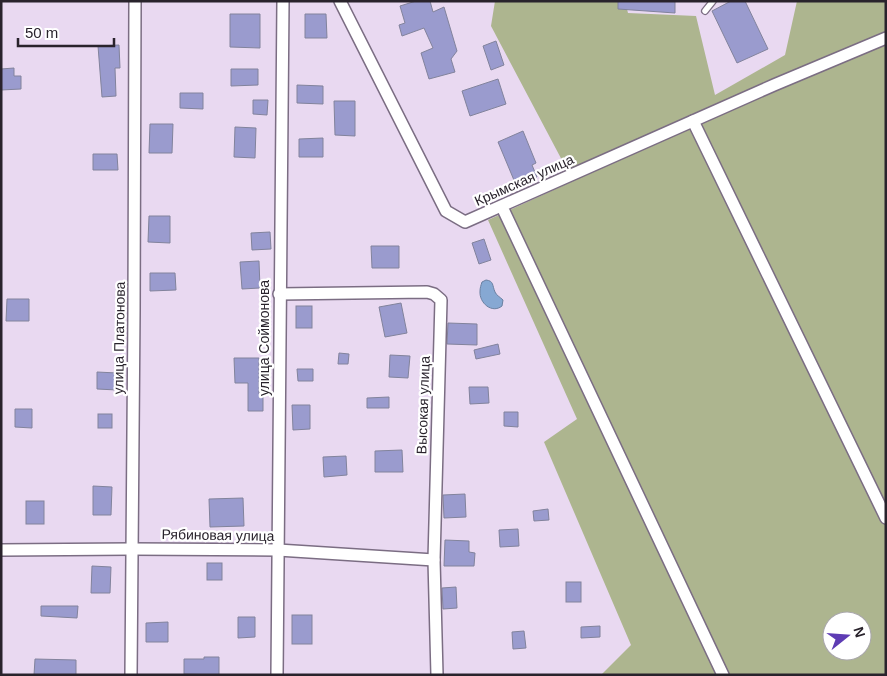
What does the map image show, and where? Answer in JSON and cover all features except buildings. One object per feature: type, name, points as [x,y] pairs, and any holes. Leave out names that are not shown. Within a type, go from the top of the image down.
[{"type":"street","name":"улица Платонова","points":[[131,675],[135,1]]},
{"type":"street","name":"улица Соймонова","points":[[277,675],[283,1]]},
{"type":"street","name":"Крымская улица","points":[[340,1],[446,210],[465,222],[774,85],[886,38]]},
{"type":"street","points":[[693,121],[886,518]]},
{"type":"street","points":[[502,207],[723,675]]},
{"type":"street","name":"Высокая улица","points":[[279,294],[427,292],[434,294],[441,300],[434,560],[437,675]]},
{"type":"street","name":"Рябиновая улица","points":[[1,550],[278,550],[434,560]]},
{"type":"lane","points":[[705,11],[714,1]]},
{"type":"green space","points":[[495,1],[625,1],[628,13],[696,16],[715,95],[785,55],[797,1],[886,1],[886,675],[601,675],[631,645],[544,442],[577,419],[488,220],[573,181],[491,26]]},
{"type":"water","points":[[486,280],[492,282],[496,293],[503,300],[502,306],[494,309],[490,308],[482,300],[480,288],[482,282]]}]
